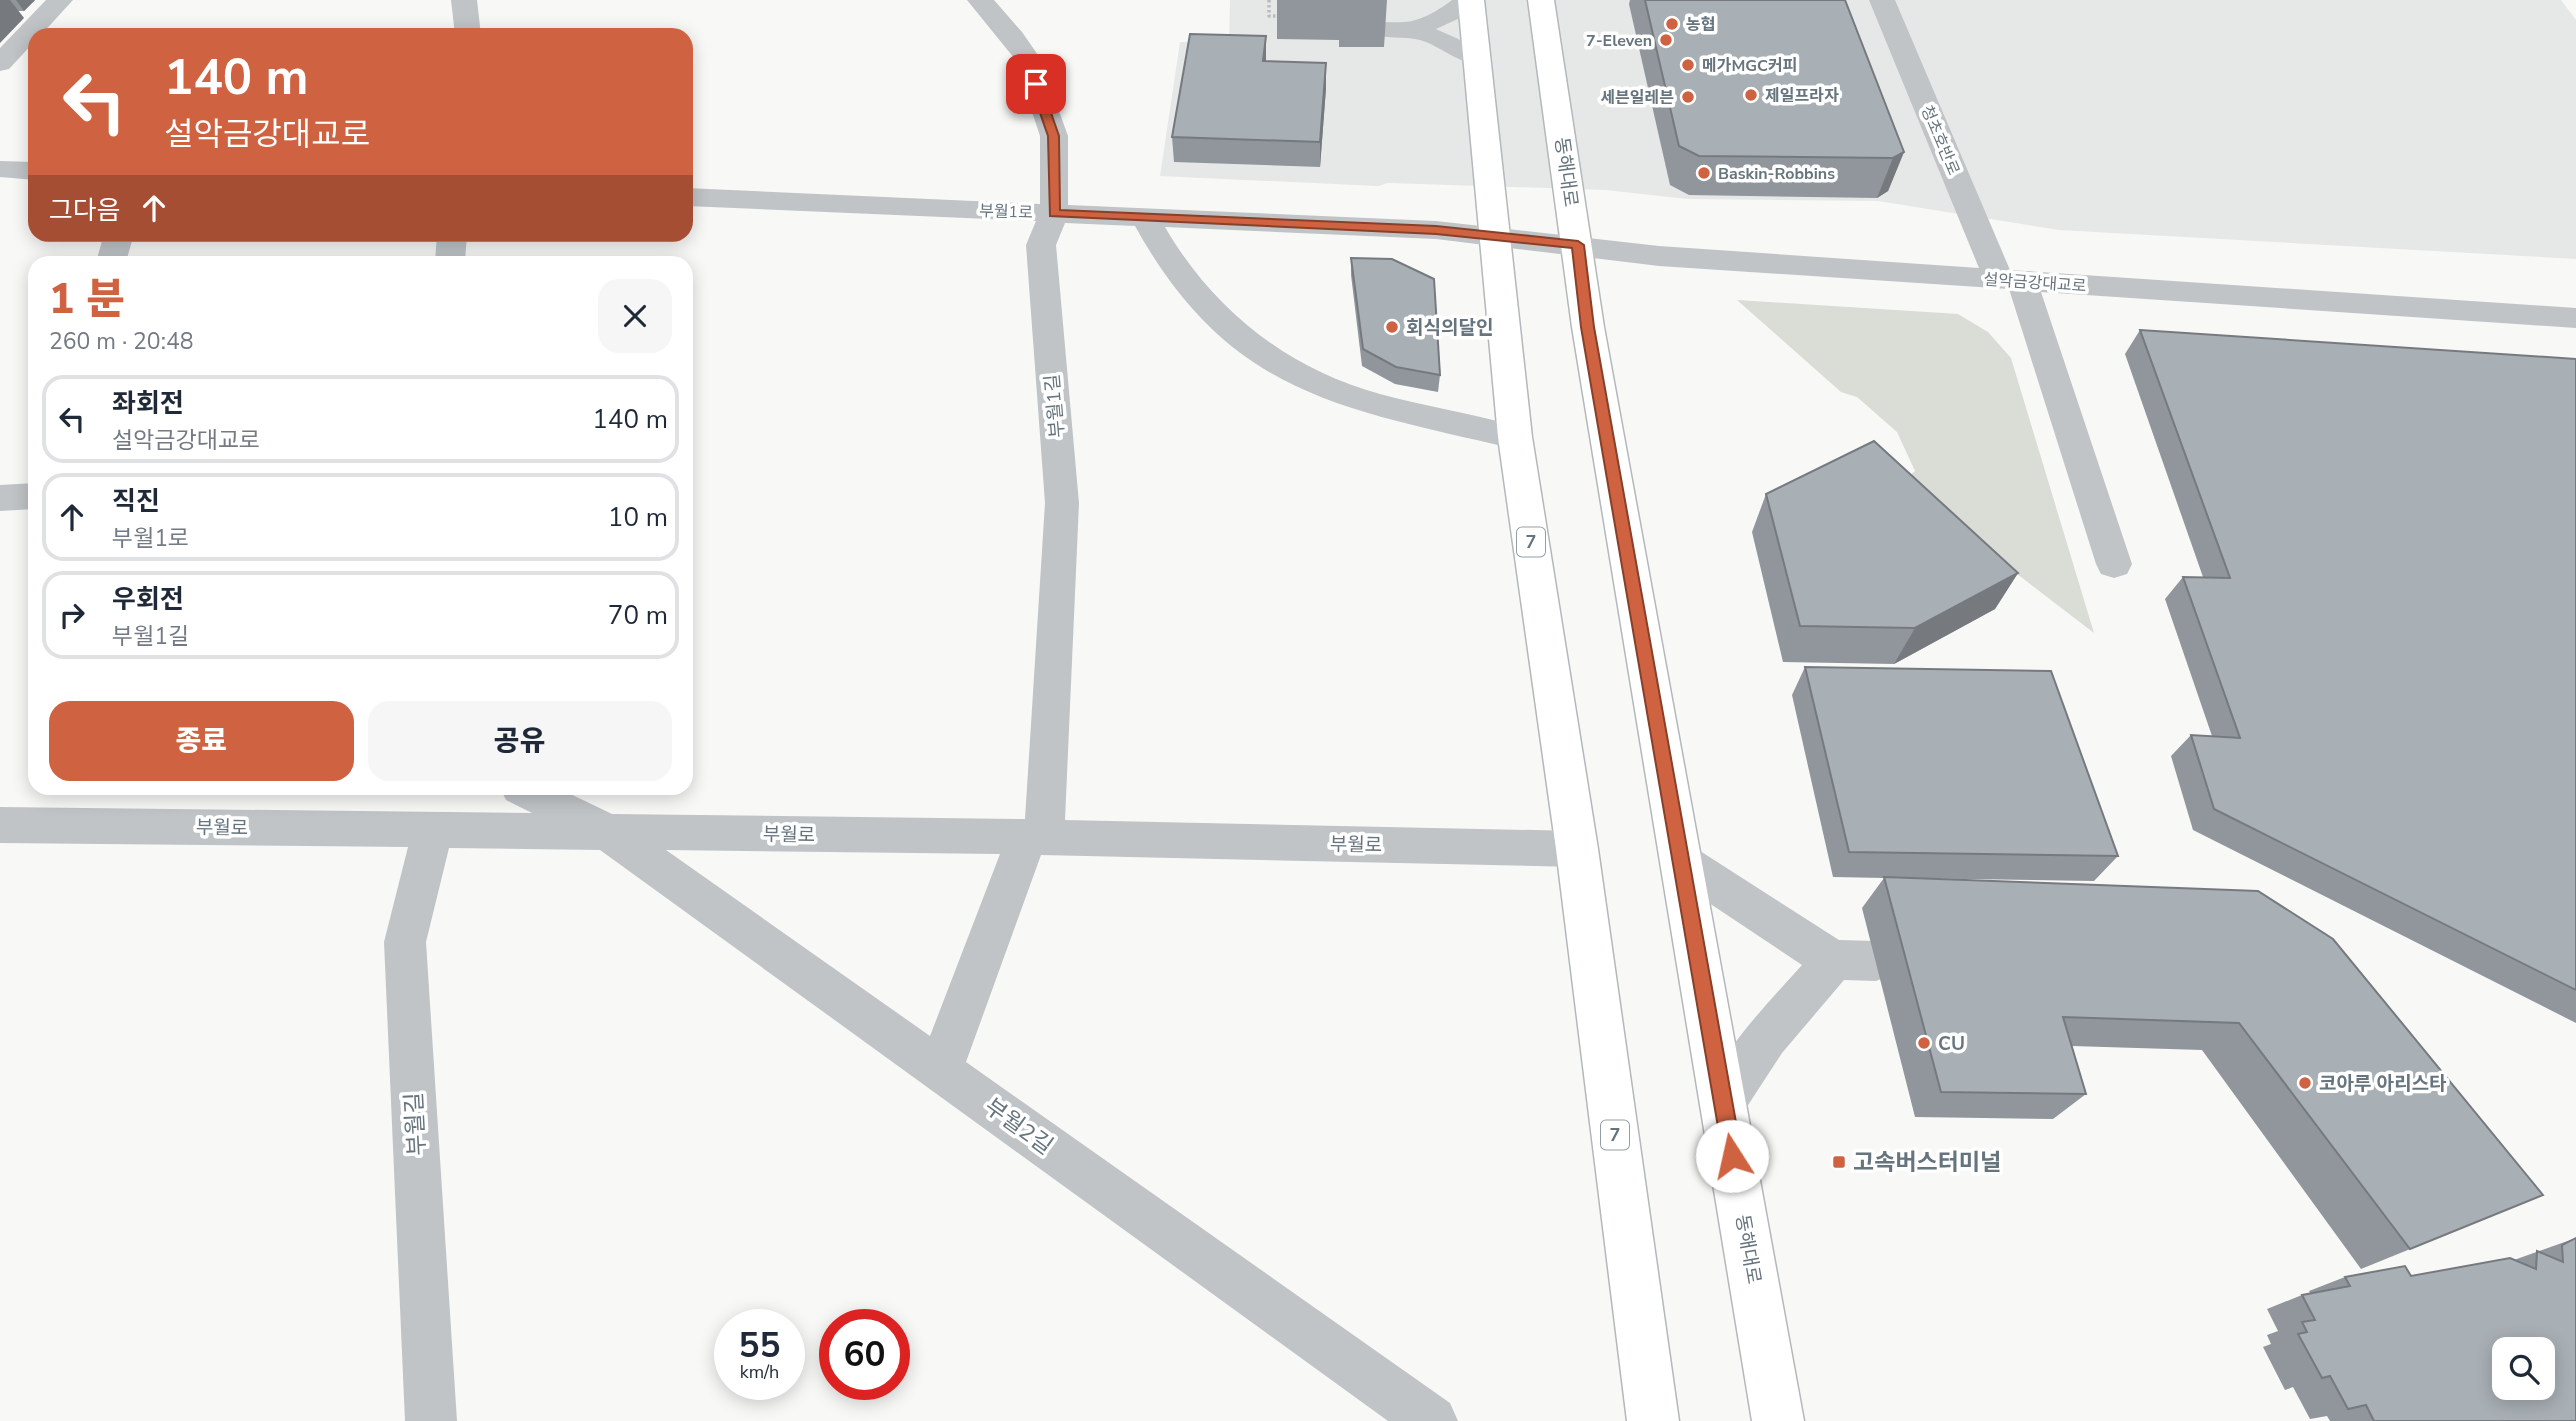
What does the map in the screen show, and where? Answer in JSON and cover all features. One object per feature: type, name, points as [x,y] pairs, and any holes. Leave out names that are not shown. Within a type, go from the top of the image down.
[{"type":"main road","name":"7","points":[[1469,0],[1478,58],[1515,437],[1577,849],[1653,1421]]},
{"type":"main road","name":"동해대로","points":[[1541,0],[1588,327],[1778,1421]]},
{"type":"street","points":[[33,28],[60,0]]},
{"type":"street","points":[[464,0],[467,28]]},
{"type":"street","name":"부월1길","points":[[940,1070],[1036,837],[1062,503],[1041,245],[1054,213],[1054,136],[1027,58],[1013,37],[979,0]]},
{"type":"street","points":[[1414,29],[1453,12],[1469,0]]},
{"type":"street","name":"청초호반로","points":[[1882,0],[2011,281],[2114,564]]},
{"type":"street","points":[[1378,29],[1414,29],[1447,40],[1478,58]]},
{"type":"street","points":[[0,63],[28,34]]},
{"type":"street","points":[[0,169],[28,171]]},
{"type":"street","name":"부월1로","points":[[693,197],[1494,235]]},
{"type":"street","points":[[1145,217],[1163,252],[1197,293],[1251,346],[1275,363],[1305,379],[1363,399],[1515,437]]},
{"type":"street","name":"설악금강대교로","points":[[1494,235],[1659,256],[2576,318]]},
{"type":"street","points":[[0,498],[28,496]]},
{"type":"street","name":"부월2길","points":[[534,795],[606,831],[1432,1421]]},
{"type":"street","name":"부월로","points":[[0,825],[1036,837],[1577,849]]},
{"type":"street","name":"부월길","points":[[431,1421],[405,942],[433,830]]},
{"type":"street","points":[[1682,862],[1801,942],[1855,960],[1766,1038],[1723,1103]]},
{"type":"path","points":[[1269,0],[1269,16],[1279,16]]},
{"type":"shaded area","points":[[1230,0],[2561,0],[2576,20],[2576,259],[2059,230],[1878,201],[1687,199],[1606,190],[1388,183],[1378,186],[1160,176],[1180,42],[1229,41]]},
{"type":"shaded area","points":[[1737,300],[1958,314],[1988,332],[2011,358],[2094,633],[1900,484],[1915,471],[1897,432],[1857,397],[1841,392]]},
{"type":"building","name":"제일프라자","points":[[1645,0],[1845,0],[1904,152],[1893,158],[1699,156],[1679,146]]},
{"type":"building","points":[[1190,34],[1266,36],[1263,61],[1326,63],[1320,142],[1172,137]]},
{"type":"building","points":[[1351,258],[1392,259],[1434,279],[1440,375],[1396,367],[1363,349]]},
{"type":"building","points":[[2140,330],[2576,359],[2576,990],[2214,809],[2191,735],[2240,738],[2183,577],[2230,578]]},
{"type":"building","points":[[1874,441],[2018,573],[1915,628],[1800,626],[1766,494]]},
{"type":"building","points":[[1805,667],[2051,671],[2118,856],[1849,852]]},
{"type":"building","name":"코아루 아리스타","points":[[1884,877],[2258,891],[2333,939],[2543,1195],[2410,1249],[2239,1023],[2063,1017],[2086,1094],[1941,1092]]},
{"type":"building","points":[[2576,1238],[2576,1421],[2374,1421],[2366,1405],[2348,1409],[2330,1376],[2322,1378],[2298,1334],[2307,1332],[2302,1322],[2315,1320],[2302,1295],[2350,1286],[2345,1277],[2405,1266],[2411,1276],[2510,1258],[2536,1269],[2537,1251],[2563,1262],[2562,1245]]},
{"type":"place","name":"농협","points":[[1672,24]]},
{"type":"place","name":"7-Eleven","points":[[1666,40]]},
{"type":"place","name":"메가MGC커피","points":[[1688,65]]},
{"type":"place","name":"제일프라자","points":[[1751,95]]},
{"type":"place","name":"세븐일레븐","points":[[1688,97]]},
{"type":"place","name":"Baskin-Robbins","points":[[1704,173]]},
{"type":"place","name":"회식의달인","points":[[1392,327]]},
{"type":"place","name":"CU","points":[[1924,1043]]},
{"type":"place","name":"코아루 아리스타","points":[[2305,1083]]},
{"type":"place","name":"고속버스터미널","points":[[1839,1162]]},
{"type":"route","points":[[1036,84],[1054,136],[1054,213],[1436,230],[1578,245],[1588,327],[1732,1156]]}]
